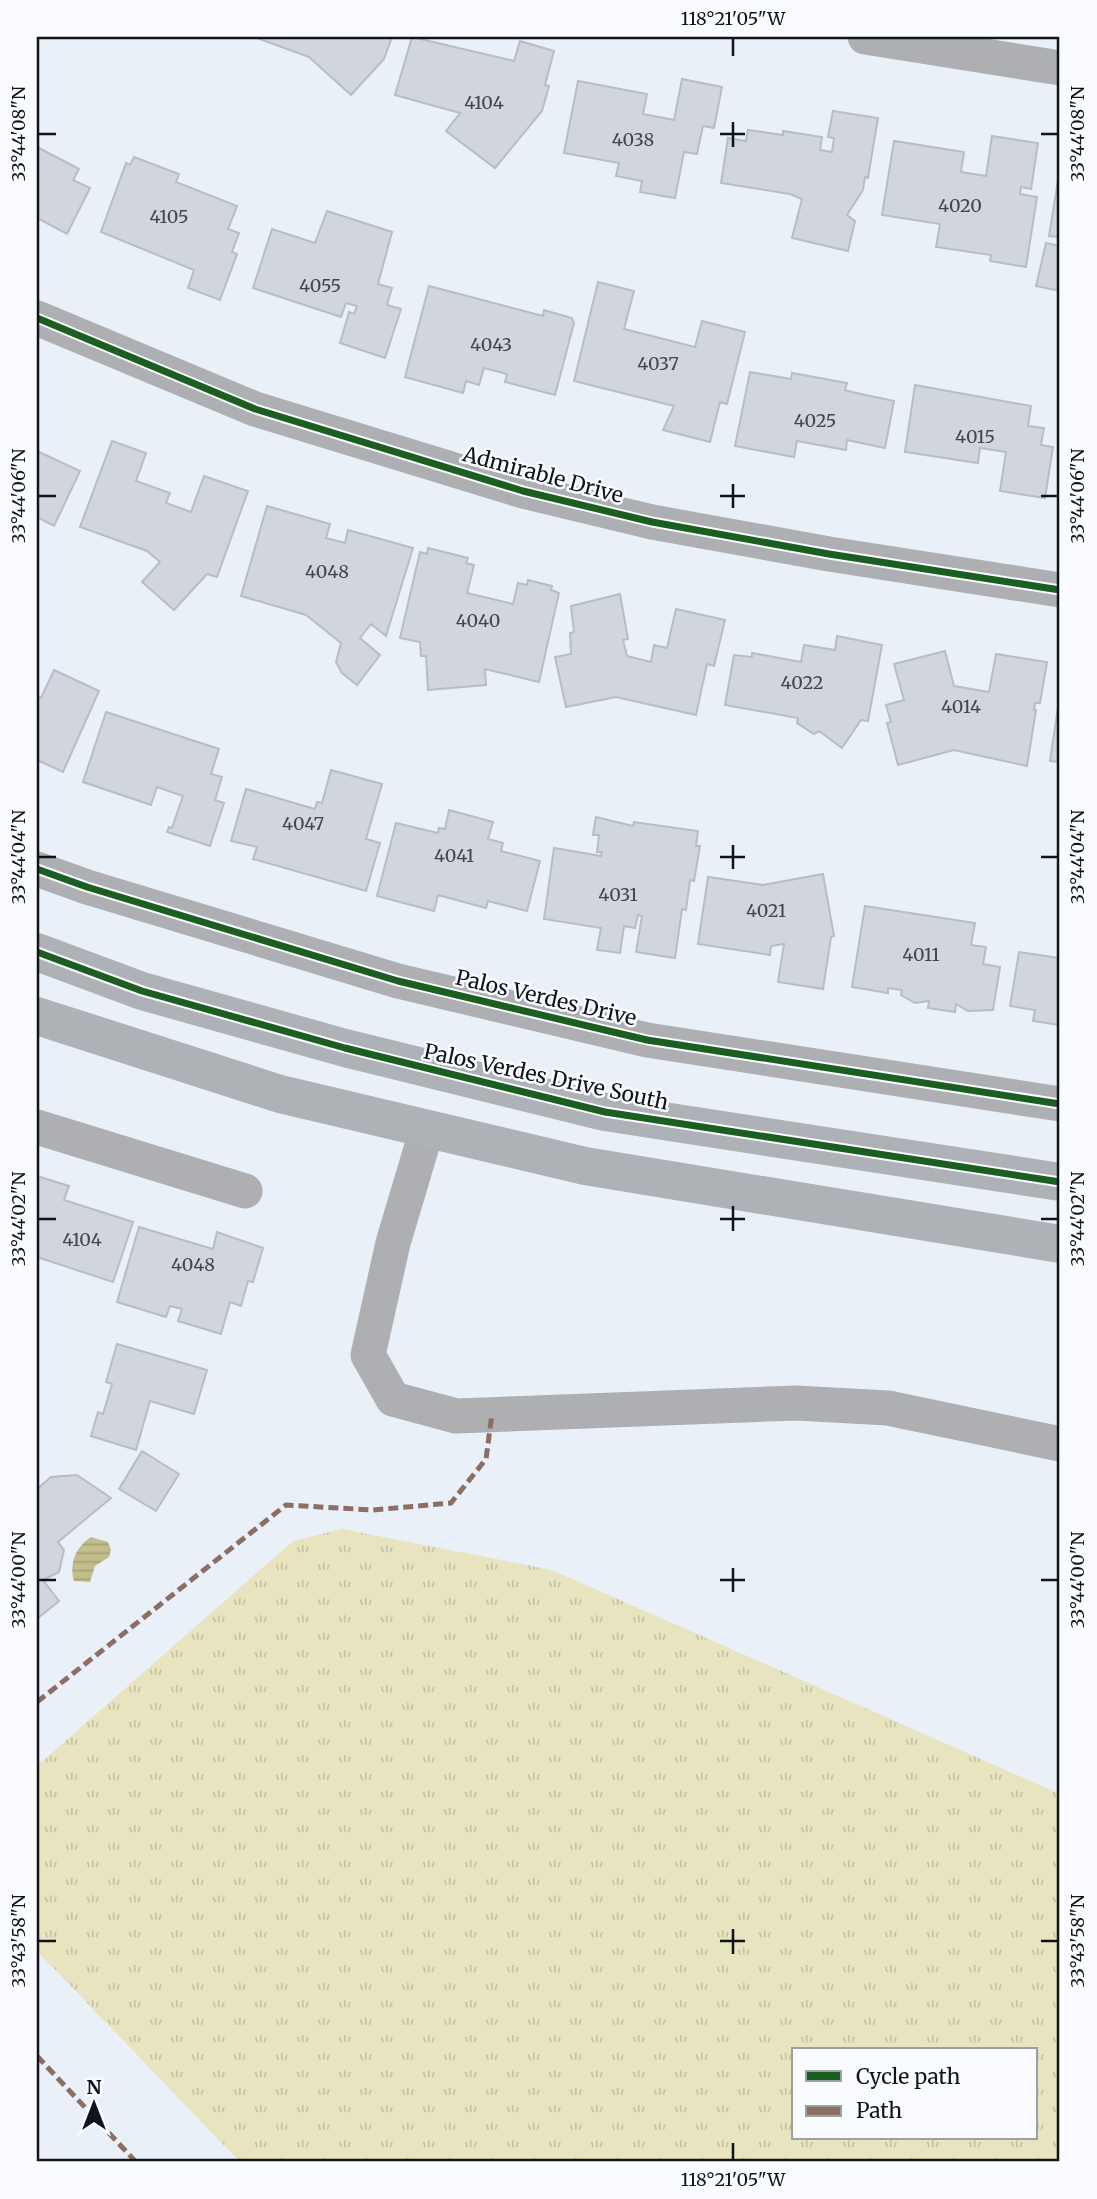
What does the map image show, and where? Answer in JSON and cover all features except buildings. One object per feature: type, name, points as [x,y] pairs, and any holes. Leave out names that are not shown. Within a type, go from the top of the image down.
[{"type":"main road","name":"Palos Verdes Drive South","points":[[37,952],[142,991],[441,1073],[606,1112],[1060,1182]]},
{"type":"main road","points":[[37,1016],[280,1094],[585,1167],[1060,1244]]},
{"type":"main road","points":[[427,1129],[441,1073]]},
{"type":"street","points":[[865,37],[1060,68]]},
{"type":"street","name":"Admirable Drive","points":[[37,318],[255,409],[523,491],[652,522],[829,554],[1060,590]]},
{"type":"street","name":"Palos Verdes Drive","points":[[37,869],[398,981],[647,1040],[1060,1104]]},
{"type":"street","points":[[37,1127],[245,1191]]},
{"type":"street","points":[[427,1129],[393,1243],[369,1355],[393,1399],[456,1416],[796,1403],[888,1408],[1060,1444]]},
{"type":"green space","points":[[342,1529],[552,1570],[1060,1794],[1060,2162],[240,2162],[37,1951],[37,1766],[293,1541]]},
{"type":"shaded area","points":[[91,1537],[108,1542],[111,1550],[109,1557],[95,1566],[90,1582],[74,1581],[72,1568],[75,1556]]},
{"type":"marked path","points":[[37,1702],[286,1505],[373,1510],[451,1503],[486,1459],[492,1414]]},
{"type":"marked path","points":[[37,2056],[136,2162]]},
{"type":"cycle path","points":[[37,318],[255,409],[523,491],[652,522],[829,554],[1060,590]]},
{"type":"cycle path","points":[[37,869],[87,887],[398,981],[647,1040],[1060,1104]]},
{"type":"cycle path","points":[[37,952],[142,991],[345,1048],[605,1112],[1060,1182]]}]
